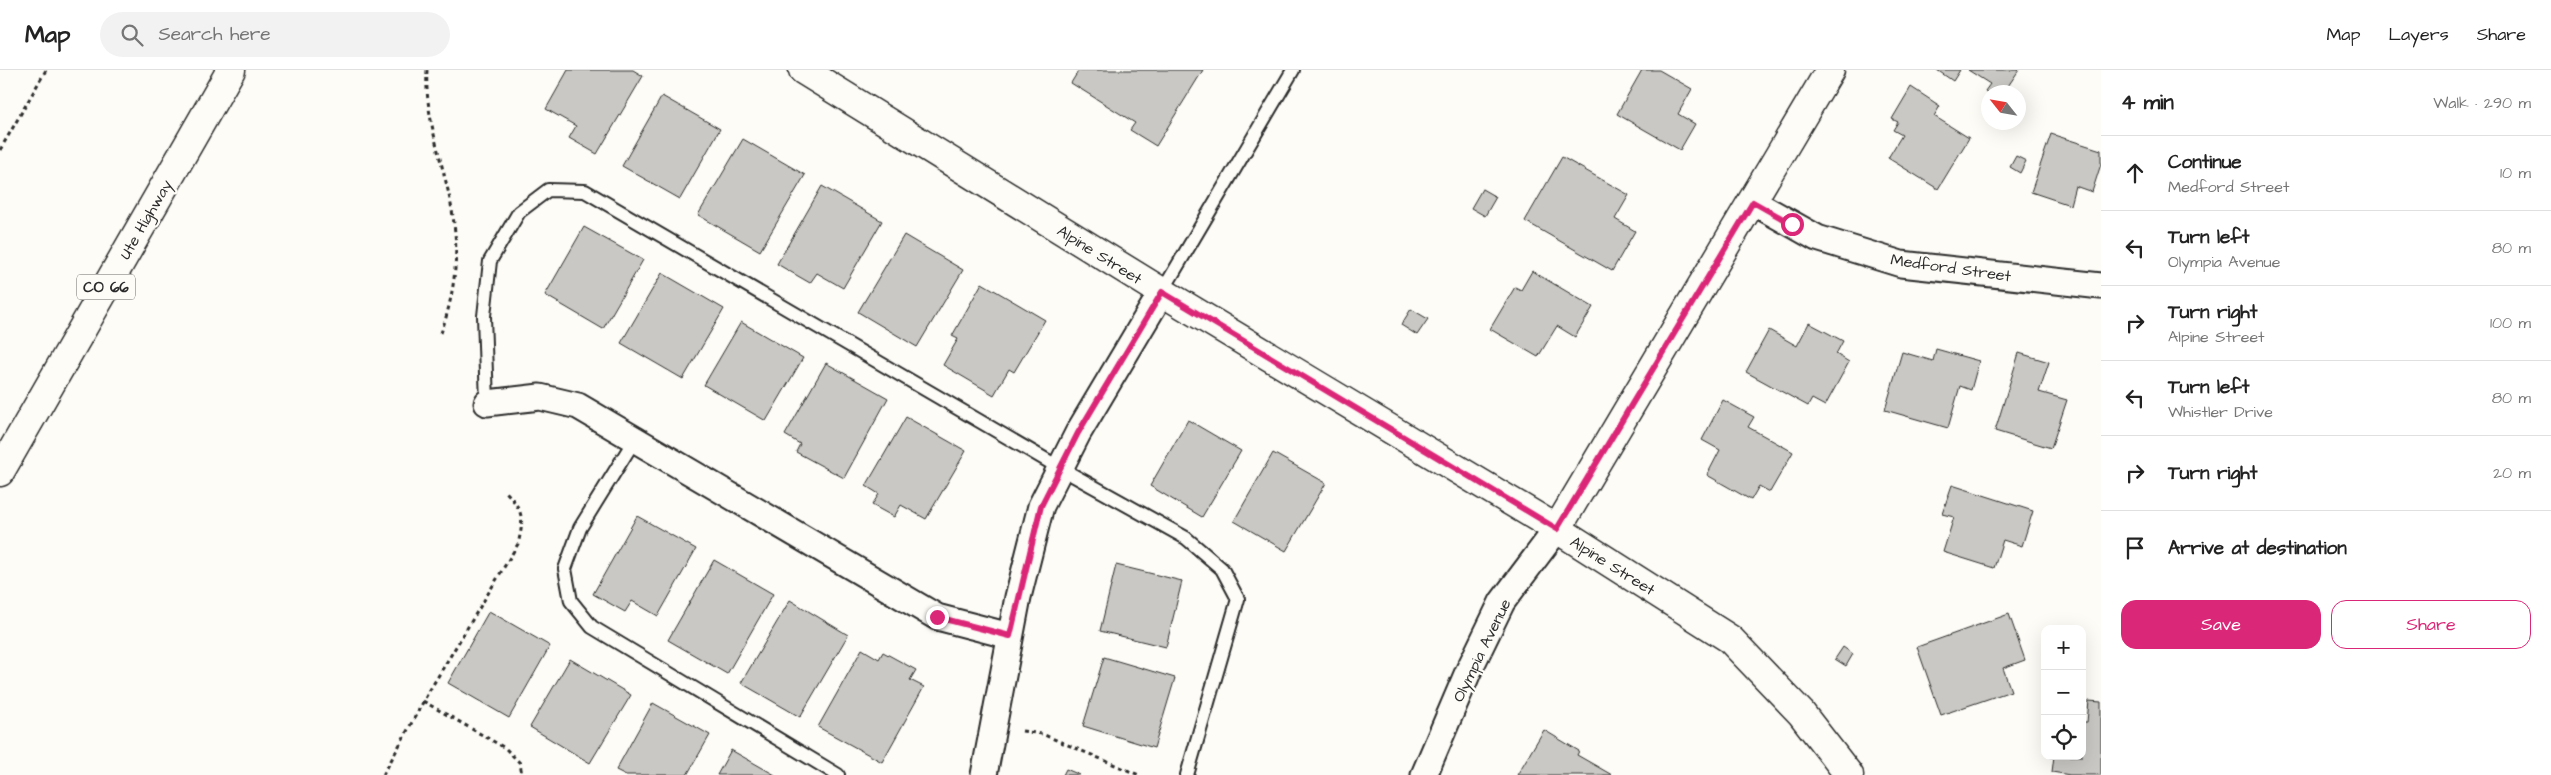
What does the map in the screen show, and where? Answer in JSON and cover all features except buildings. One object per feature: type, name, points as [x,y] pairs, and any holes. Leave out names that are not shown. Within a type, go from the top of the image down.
[{"type":"street","name":"Ute Highway","points":[[0,472],[231,70]]},
{"type":"street","name":"Alpine Street","points":[[804,70],[1162,292],[1557,529],[1730,639],[1795,707],[1849,775]]},
{"type":"street","name":"Olympia Avenue","points":[[1424,775],[1468,672],[1502,602],[1557,529],[1830,70]]},
{"type":"street","name":"Medford Street","points":[[1753,202],[1818,238],[1900,264],[2101,286]]},
{"type":"street","points":[[984,775],[1010,636],[1041,506],[1078,433],[1162,292]]},
{"type":"street","points":[[487,403],[540,397],[578,406],[937,617],[1010,636]]},
{"type":"lane","points":[[1162,292],[1293,70]]},
{"type":"lane","points":[[487,403],[484,316],[490,261],[519,212],[548,190],[585,191],[1060,468],[1186,538],[1222,569],[1238,600],[1187,775]]},
{"type":"lane","points":[[635,439],[580,528],[565,569],[571,601],[592,627],[838,775]]},
{"type":"path","points":[[0,150],[46,70]]},
{"type":"path","points":[[427,70],[426,94],[454,224],[455,269],[450,306],[441,333]]},
{"type":"path","points":[[382,775],[423,701],[518,544],[523,523],[517,504],[506,492]]},
{"type":"path","points":[[423,701],[505,748],[520,763],[522,775]]},
{"type":"path","points":[[994,727],[1042,734],[1139,775]]},
{"type":"route","points":[[937,617],[1010,636],[1041,506],[1078,433],[1162,292],[1557,529],[1753,202],[1792,224]]}]
